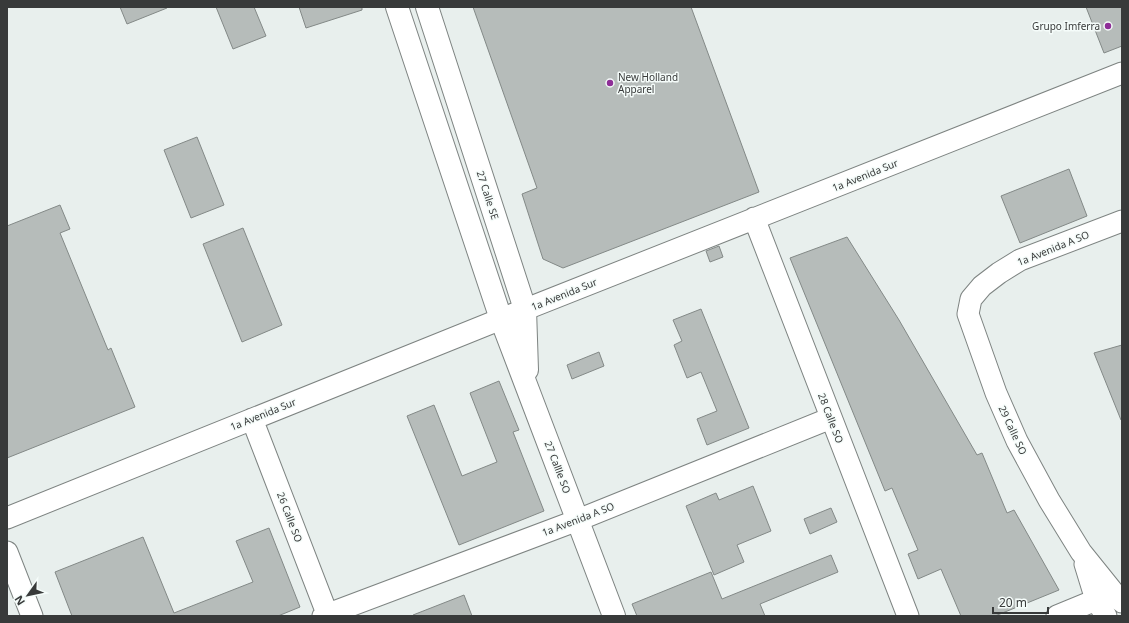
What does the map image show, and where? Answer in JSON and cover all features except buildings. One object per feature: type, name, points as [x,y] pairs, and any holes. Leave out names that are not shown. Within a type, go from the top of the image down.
[{"type":"main road","points":[[397,7],[501,319]]},
{"type":"main road","name":"27 Calle SE","points":[[427,7],[525,309],[528,388]]},
{"type":"main road","name":"27 Callle SO","points":[[501,319],[614,616]]},
{"type":"street","name":"1a Avenida Sur","points":[[7,518],[525,309],[1122,74]]},
{"type":"street","name":"28 Calle SO","points":[[754,218],[908,616]]},
{"type":"street","name":"1a Avenida A SO","points":[[971,299],[982,286],[1020,260],[1122,220]]},
{"type":"street","name":"29 Calle SO","points":[[971,299],[968,314],[996,393],[1017,441],[1045,493],[1081,552],[1109,603]]},
{"type":"street","name":"1a Avenida A SO","points":[[326,615],[578,520],[831,418]]},
{"type":"street","name":"26 Calle SO","points":[[252,419],[326,615]]},
{"type":"street","points":[[7,552],[32,616]]},
{"type":"street","points":[[1057,616],[1109,603]]},
{"type":"place","name":"Grupo Imferra","points":[[1108,26]]},
{"type":"place","name":"New Holland Apparel","points":[[610,83]]}]
